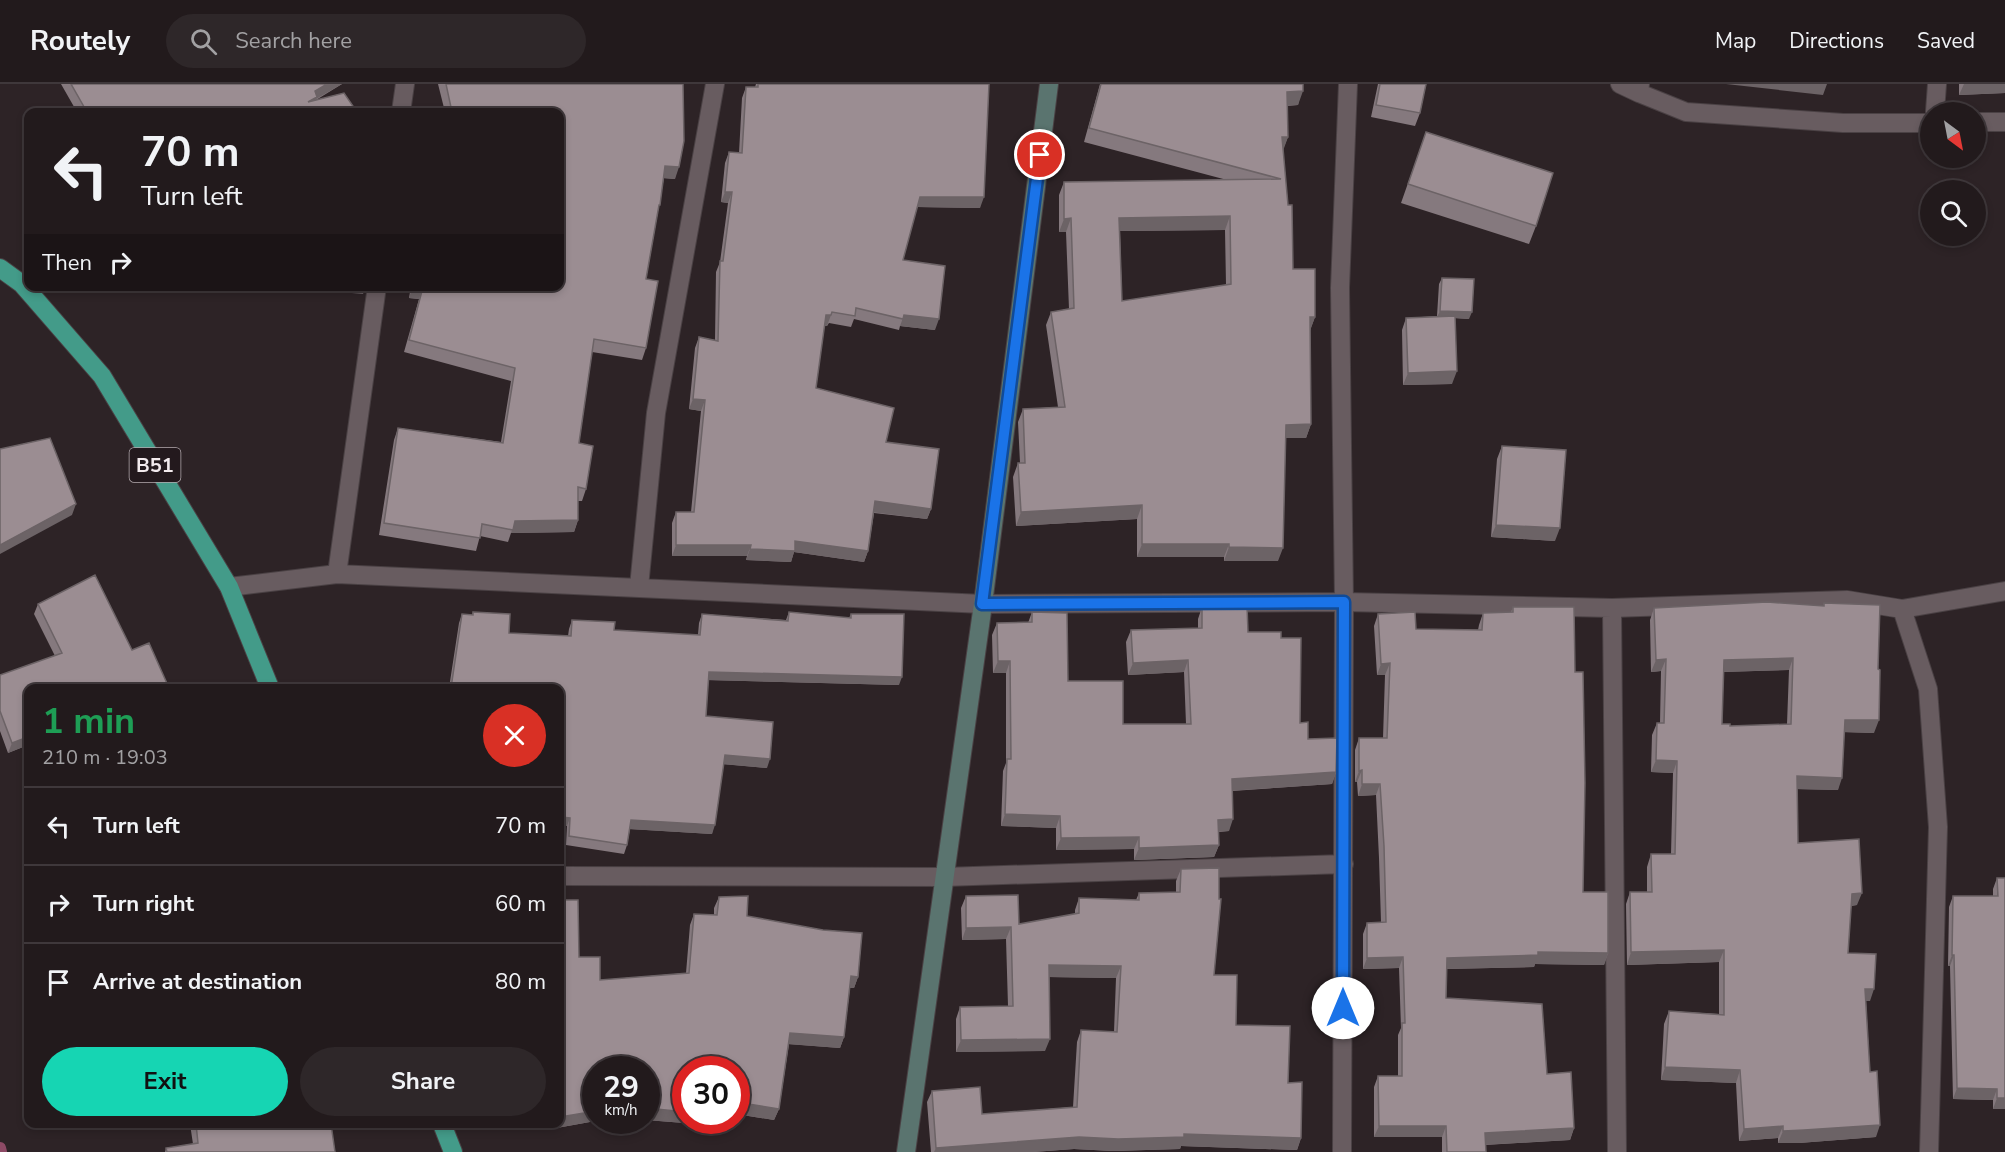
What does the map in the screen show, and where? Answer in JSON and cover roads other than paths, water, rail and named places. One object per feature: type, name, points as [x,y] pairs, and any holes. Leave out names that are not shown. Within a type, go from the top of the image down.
[{"type":"highway","name":"B51","points":[[0,268],[24,286]]},
{"type":"highway","name":"B51","points":[[28,291],[102,376],[229,587],[268,684]]},
{"type":"highway","points":[[444,1128],[453,1152]]},
{"type":"main road","points":[[906,1152],[982,604],[1049,84]]},
{"type":"street","points":[[402,108],[405,84]]},
{"type":"street","points":[[639,587],[656,413],[715,84]]},
{"type":"street","points":[[1342,1152],[1344,602],[1340,288],[1348,84]]},
{"type":"street","points":[[1620,84],[1640,88],[1686,112],[1843,123],[1920,123]]},
{"type":"street","points":[[1936,102],[1937,84]]},
{"type":"street","points":[[1986,123],[2005,122]]},
{"type":"street","points":[[337,574],[376,291]]},
{"type":"street","points":[[229,587],[337,574],[982,604],[1344,602],[1612,608],[1847,600],[1902,609],[2005,591]]},
{"type":"street","points":[[1612,608],[1617,1152]]},
{"type":"street","points":[[1902,609],[1928,689],[1938,827],[1929,1152]]},
{"type":"street","points":[[564,876],[944,877],[1344,864]]},
{"type":"waterway","points":[[0,1148],[1,1152]]}]
